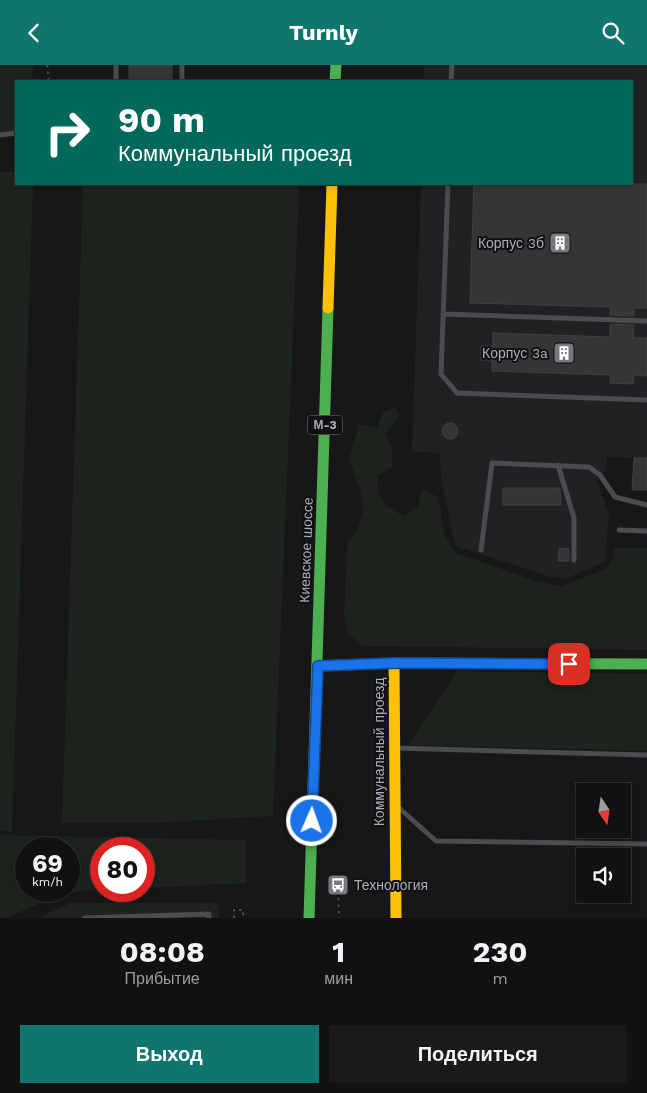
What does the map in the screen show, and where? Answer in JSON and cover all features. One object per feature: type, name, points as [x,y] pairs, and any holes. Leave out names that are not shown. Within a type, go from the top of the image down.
[{"type":"main road","points":[[335,80],[336,65]]},
{"type":"main road","name":"Киевское шоссе","points":[[309,918],[332,185]]},
{"type":"main road","points":[[394,663],[647,664]]},
{"type":"main road","name":"Коммунальный проезд","points":[[318,666],[394,663],[396,918]]},
{"type":"lane","points":[[116,65],[116,80]]},
{"type":"lane","points":[[182,65],[182,80]]},
{"type":"lane","points":[[451,80],[452,65]]},
{"type":"lane","points":[[0,135],[15,133]]},
{"type":"lane","points":[[448,185],[441,375],[457,393],[647,400]]},
{"type":"lane","points":[[443,314],[647,321]]},
{"type":"lane","points":[[481,550],[492,463],[589,467],[600,475],[615,497],[647,505]]},
{"type":"lane","points":[[558,465],[574,518],[574,560]]},
{"type":"lane","points":[[619,530],[647,531]]},
{"type":"lane","points":[[394,748],[647,755]]},
{"type":"lane","points":[[394,804],[436,841],[647,845]]},
{"type":"lane","points":[[85,918],[209,914],[209,918]]},
{"type":"path","points":[[47,65],[49,80]]},
{"type":"path","points":[[338,885],[339,918]]},
{"type":"path","points":[[234,918],[234,910],[243,910],[243,918]]},
{"type":"shaded area","points":[[0,65],[33,65],[32,80],[15,80],[15,133],[0,133]]},
{"type":"shaded area","points":[[424,65],[647,65],[647,490],[632,490],[634,458],[607,457],[606,470],[596,479],[609,515],[605,562],[565,579],[547,576],[455,546],[441,476],[440,453],[412,452],[421,185],[633,185],[633,80],[424,80]]},
{"type":"shaded area","points":[[0,172],[15,172],[15,185],[33,185],[12,832],[0,830]]},
{"type":"shaded area","points":[[83,185],[296,185],[299,188],[273,816],[150,823],[62,823]]},
{"type":"shaded area","points":[[394,407],[400,416],[386,433],[392,449],[392,467],[377,476],[380,496],[386,505],[404,516],[418,506],[422,489],[438,497],[445,535],[456,553],[536,581],[561,586],[606,569],[612,560],[615,548],[647,548],[647,650],[363,646],[348,634],[344,617],[347,543],[358,528],[363,511],[361,493],[349,459],[359,424],[377,428],[383,413]]},
{"type":"shaded area","points":[[457,671],[647,674],[647,751],[408,745]]},
{"type":"shaded area","points":[[0,835],[98,837],[90,837],[90,891],[80,891],[80,837],[15,837],[15,902],[42,902],[6,918],[0,918]]},
{"type":"shaded area","points":[[155,838],[246,840],[246,883],[155,887]]},
{"type":"shaded area","points":[[70,903],[218,903],[219,918],[38,918]]},
{"type":"building","points":[[129,65],[172,65],[172,80],[129,80]]},
{"type":"building","name":"Корпус 3б","points":[[647,184],[647,308],[634,308],[634,316],[610,315],[611,307],[470,303],[474,185]]},
{"type":"building","name":"Корпус 3a","points":[[610,324],[634,325],[633,338],[647,338],[647,376],[634,375],[633,384],[610,383],[610,375],[492,371],[492,360],[481,360],[481,346],[493,346],[493,333],[610,337]]},
{"type":"building","points":[[450,423],[456,425],[458,431],[456,437],[450,439],[444,437],[442,431],[444,425]]},
{"type":"building","points":[[634,458],[647,458],[647,490],[632,490]]},
{"type":"building","points":[[503,488],[560,488],[561,505],[503,505]]},
{"type":"building","points":[[559,548],[569,549],[569,561],[558,561]]},
{"type":"traffic: fast","points":[[335,80],[336,65]]},
{"type":"traffic: fast","points":[[309,918],[328,308]]},
{"type":"traffic: fast","points":[[318,666],[394,663],[647,664]]},
{"type":"traffic: slow","points":[[328,308],[332,185]]},
{"type":"traffic: slow","points":[[394,663],[396,918]]},
{"type":"place","name":"Корпус 3б","points":[[560,243]]},
{"type":"place","name":"Корпус 3a","points":[[564,353]]},
{"type":"place","name":"Технология","points":[[338,885]]},
{"type":"route","points":[[312,821],[318,666],[394,663],[569,664]]}]
